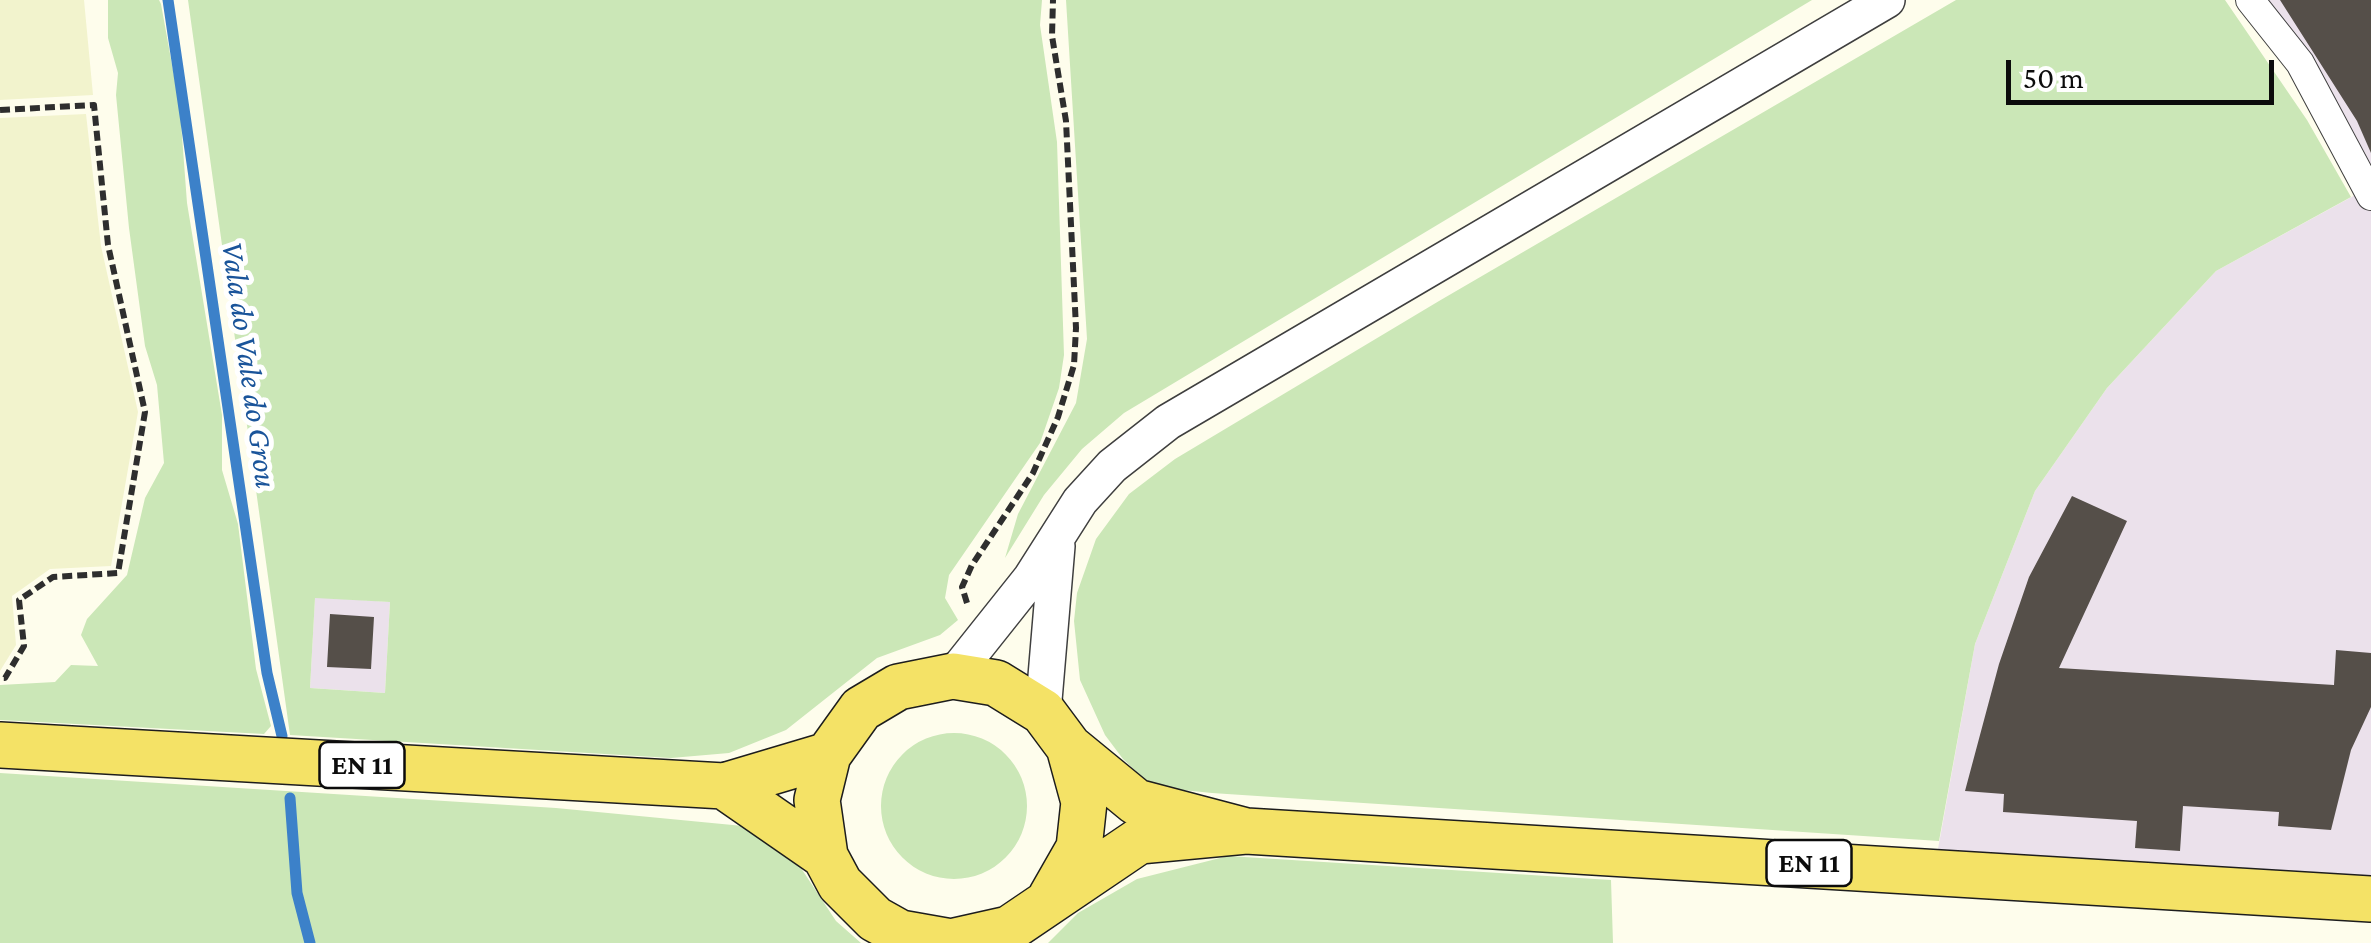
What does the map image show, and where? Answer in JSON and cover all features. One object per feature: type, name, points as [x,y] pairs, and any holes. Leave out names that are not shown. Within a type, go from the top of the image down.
[{"type":"main road","points":[[953,676],[996,682],[1056,729],[1084,802],[1079,848],[1050,898],[1009,929],[982,941],[950,942],[900,933],[876,920],[840,884],[825,856],[817,800],[828,755],[862,709],[898,686],[953,676]]},
{"type":"main road","name":"EN 11","points":[[1056,729],[1136,802],[1246,831]]},
{"type":"main road","name":"EN 11","points":[[0,745],[724,786],[828,755]]},
{"type":"main road","points":[[724,786],[825,856]]},
{"type":"main road","name":"EN 11","points":[[1050,898],[1139,841],[1246,831],[2371,899]]},
{"type":"street","points":[[953,676],[995,626],[1080,501],[1112,466],[1168,422],[1887,0]]},
{"type":"street","points":[[2250,0],[2300,62],[2371,196]]},
{"type":"street","points":[[1056,729],[1057,540]]},
{"type":"path","points":[[995,626],[964,600],[962,587],[972,565],[1033,472],[1058,417],[1074,365],[1076,328],[1066,120],[1052,36],[1053,0]]},
{"type":"path","points":[[0,110],[94,105],[108,245],[145,412],[118,573],[53,576],[19,600],[24,646],[5,678],[0,678]]},
{"type":"shaded area","points":[[2250,0],[2371,0],[2371,885],[1936,860],[1975,644],[2035,491],[2107,388],[2216,271],[2368,188]]},
{"type":"shaded area","points":[[315,597],[390,602],[385,693],[310,688]]},
{"type":"green space","points":[[0,0],[84,0],[93,95],[0,100]]},
{"type":"green space","points":[[108,0],[159,0],[161,4],[180,109],[187,203],[222,415],[222,470],[238,524],[256,669],[271,726],[264,734],[0,720],[0,685],[55,682],[71,665],[98,666],[81,635],[87,619],[127,575],[145,498],[164,463],[157,385],[145,346],[129,228],[116,95],[118,73],[108,38]]},
{"type":"green space","points":[[188,0],[1042,0],[1040,25],[1057,142],[1064,355],[1059,388],[1040,443],[949,575],[945,598],[958,620],[940,635],[877,658],[786,730],[729,753],[671,758],[290,735]],"holes":[[[315,598],[390,602],[385,693],[310,688]]]},
{"type":"green space","points":[[1066,0],[1812,0],[1124,413],[1082,449],[1044,495],[1005,558],[1018,514],[1076,403],[1087,339]]},
{"type":"green space","points":[[1956,0],[2225,0],[2307,120],[2351,197],[2216,271],[2107,388],[2035,491],[1975,644],[1939,841],[1212,793],[1163,788],[1145,780],[1123,759],[1105,735],[1080,680],[1074,621],[1077,593],[1096,539],[1129,494],[1175,459],[1439,301]]},
{"type":"green space","points":[[86,114],[101,246],[138,412],[111,566],[50,569],[12,596],[16,645],[0,671],[0,118]]},
{"type":"green space","points":[[954,733],[982,739],[1006,754],[1021,778],[1027,806],[1021,834],[1006,858],[982,873],[954,879],[926,873],[902,858],[887,834],[881,806],[887,778],[902,754],[926,739]]},
{"type":"green space","points":[[0,773],[556,808],[743,826],[793,856],[836,921],[861,943],[0,943]]},
{"type":"green space","points":[[1228,856],[1611,880],[1613,943],[1048,943],[1078,913],[1137,879]]},
{"type":"building","points":[[2280,0],[2371,0],[2371,153],[2357,121]]},
{"type":"building","points":[[2072,496],[2127,521],[2059,668],[2334,685],[2336,650],[2371,653],[2371,707],[2351,750],[2331,830],[2278,826],[2279,812],[2183,806],[2180,851],[2135,848],[2137,821],[2003,812],[2004,794],[1965,791],[1999,664],[2029,577]]},
{"type":"building","points":[[330,614],[374,617],[371,669],[327,667]]},
{"type":"waterway","name":"Vala do Vale do Grou","points":[[168,0],[267,673],[282,736]]},
{"type":"waterway","name":"Vala do Vale do Grou","points":[[290,798],[297,893],[310,943]]}]
